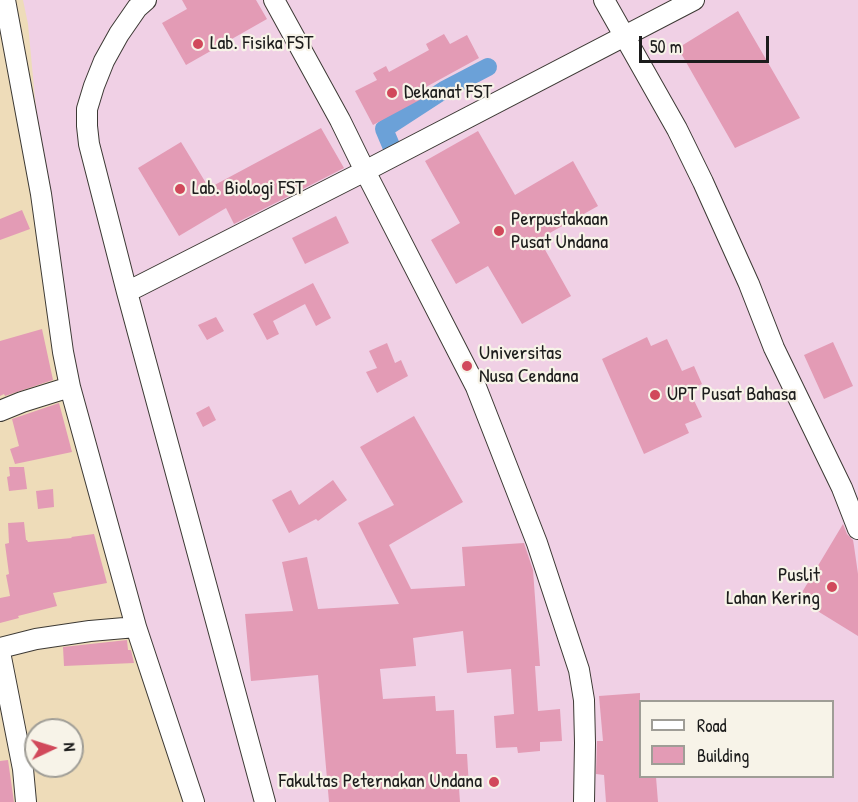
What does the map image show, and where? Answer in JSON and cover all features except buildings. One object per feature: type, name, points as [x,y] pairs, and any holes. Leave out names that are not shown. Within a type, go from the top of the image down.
[{"type":"street","points":[[5,0],[41,194],[70,387],[136,627],[194,802]]},
{"type":"street","points":[[146,0],[137,8],[119,34],[104,61],[87,109],[89,144],[265,802]]},
{"type":"street","points":[[274,0],[340,120],[476,387],[537,543],[579,670],[584,700],[584,802]]},
{"type":"street","points":[[604,0],[677,129],[703,182],[774,348],[842,488],[858,529]]},
{"type":"street","points":[[127,292],[694,0]]},
{"type":"street","points":[[0,411],[70,387]]},
{"type":"street","points":[[26,802],[23,769],[0,650],[36,639],[136,627]]},
{"type":"shaded area","name":"Universitas Nusa Cendana","points":[[23,0],[858,0],[858,802],[204,802],[167,696],[98,461],[53,271],[28,24]]},
{"type":"waterway","points":[[383,162],[395,155],[384,129],[444,90],[488,67]]},
{"type":"place","name":"Lab. Fisika FST","points":[[198,44]]},
{"type":"place","name":"Dekanat FST","points":[[392,93]]},
{"type":"place","name":"Lab. Biologi FST","points":[[180,189]]},
{"type":"place","name":"Perpustakaan Pusat Undana","points":[[499,231]]},
{"type":"place","name":"Universitas Nusa Cendana","points":[[467,366]]},
{"type":"place","name":"UPT Pusat Bahasa","points":[[655,395]]},
{"type":"place","name":"Puslit Lahan Kering","points":[[832,587]]},
{"type":"place","name":"Fakultas Peternakan Undana","points":[[494,782]]}]
